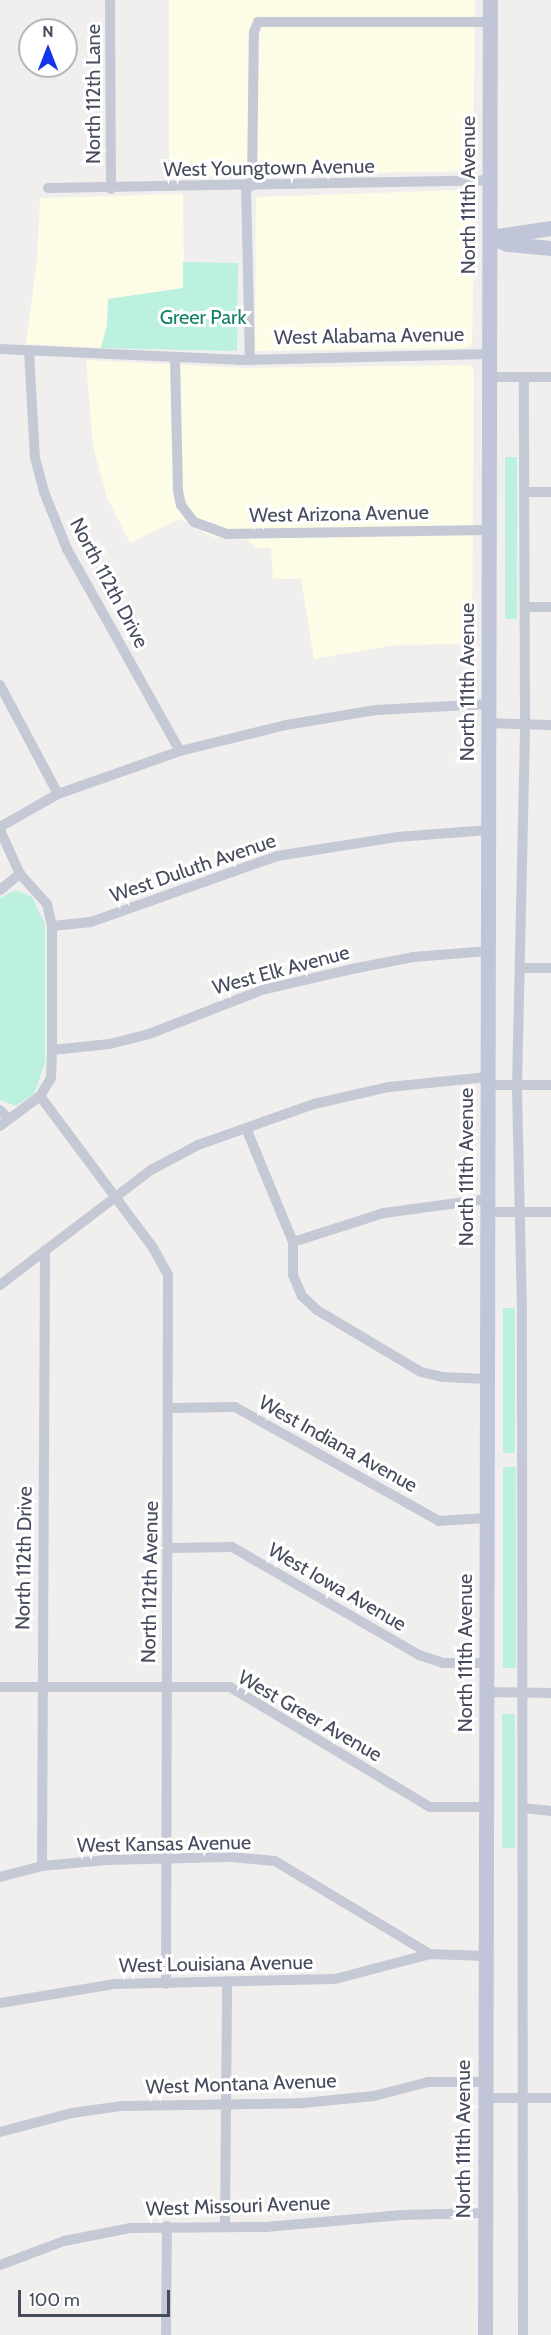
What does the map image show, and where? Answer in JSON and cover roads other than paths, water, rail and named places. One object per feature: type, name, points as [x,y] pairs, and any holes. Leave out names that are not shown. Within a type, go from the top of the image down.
[{"type":"street","name":"North 112th Lane","points":[[111,0],[111,189]]},
{"type":"street","name":"North 111th Avenue","points":[[485,2335],[483,2213],[489,951],[490,0]]},
{"type":"street","points":[[250,360],[249,186],[254,32],[258,22],[490,22]]},
{"type":"street","name":"West Youngtown Avenue","points":[[48,188],[111,189],[490,180]]},
{"type":"street","points":[[489,237],[551,228]]},
{"type":"street","points":[[489,237],[507,244],[551,248]]},
{"type":"street","name":"West Alabama Avenue","points":[[0,349],[175,359],[250,360],[488,354]]},
{"type":"street","name":"North 112th Drive","points":[[29,351],[34,447],[44,492],[67,549],[180,751]]},
{"type":"street","name":"West Arizona Avenue","points":[[175,359],[178,491],[181,505],[194,522],[227,534],[488,530]]},
{"type":"street","points":[[488,377],[551,377]]},
{"type":"street","points":[[523,2335],[523,1692],[517,1085],[525,724],[524,377]]},
{"type":"street","points":[[526,492],[551,492]]},
{"type":"street","points":[[525,607],[551,607]]},
{"type":"street","points":[[0,685],[58,794]]},
{"type":"street","points":[[0,1110],[4,1122],[40,1096],[51,1078],[52,926],[47,904],[20,874],[0,829],[58,794],[180,751],[286,725],[376,710],[488,704]]},
{"type":"street","points":[[488,723],[551,725]]},
{"type":"street","name":"West Duluth Avenue","points":[[52,926],[91,922],[277,856],[387,838],[489,830]]},
{"type":"street","points":[[0,890],[20,874]]},
{"type":"street","name":"West Elk Avenue","points":[[52,1050],[110,1044],[149,1034],[262,990],[352,969],[413,957],[489,951]]},
{"type":"street","points":[[520,968],[551,968]]},
{"type":"street","points":[[0,1285],[151,1170],[198,1145],[314,1104],[388,1087],[487,1081],[517,1085],[551,1085]]},
{"type":"street","name":"North 112th Avenue","points":[[40,1096],[116,1196],[168,1275],[170,1408],[166,1984]]},
{"type":"street","points":[[246,1128],[293,1242],[293,1275],[302,1296],[317,1310],[421,1372],[442,1377],[487,1378]]},
{"type":"street","points":[[293,1242],[384,1213],[487,1205],[520,1212],[551,1212]]},
{"type":"street","name":"North 112th Drive","points":[[42,1866],[41,1687],[45,1250]]},
{"type":"street","name":"West Indiana Avenue","points":[[170,1408],[236,1407],[439,1521],[487,1518]]},
{"type":"street","name":"West Iowa Avenue","points":[[169,1548],[232,1547],[419,1655],[443,1662],[486,1663]]},
{"type":"street","name":"West Greer Avenue","points":[[0,1687],[230,1687],[430,1807],[486,1807]]},
{"type":"street","points":[[486,1692],[551,1694]]},
{"type":"street","points":[[523,1808],[551,1811]]},
{"type":"street","name":"West Kansas Avenue","points":[[0,1877],[42,1866],[168,1858],[275,1861],[430,1954],[484,1956]]},
{"type":"street","name":"West Louisiana Avenue","points":[[0,2003],[115,1984],[227,1984],[335,1979],[430,1954]]},
{"type":"street","points":[[225,2227],[224,2103],[227,1984]]},
{"type":"street","name":"West Montana Avenue","points":[[0,2132],[60,2115],[121,2106],[303,2103],[374,2096],[428,2082],[484,2082]]},
{"type":"street","points":[[484,2098],[551,2098]]},
{"type":"street","name":"West Missouri Avenue","points":[[0,2265],[98,2233],[167,2226],[225,2227],[483,2213]]},
{"type":"street","points":[[166,2335],[167,2226]]},
{"type":"park label","name":"Greer Park","points":[[203,317]]}]
